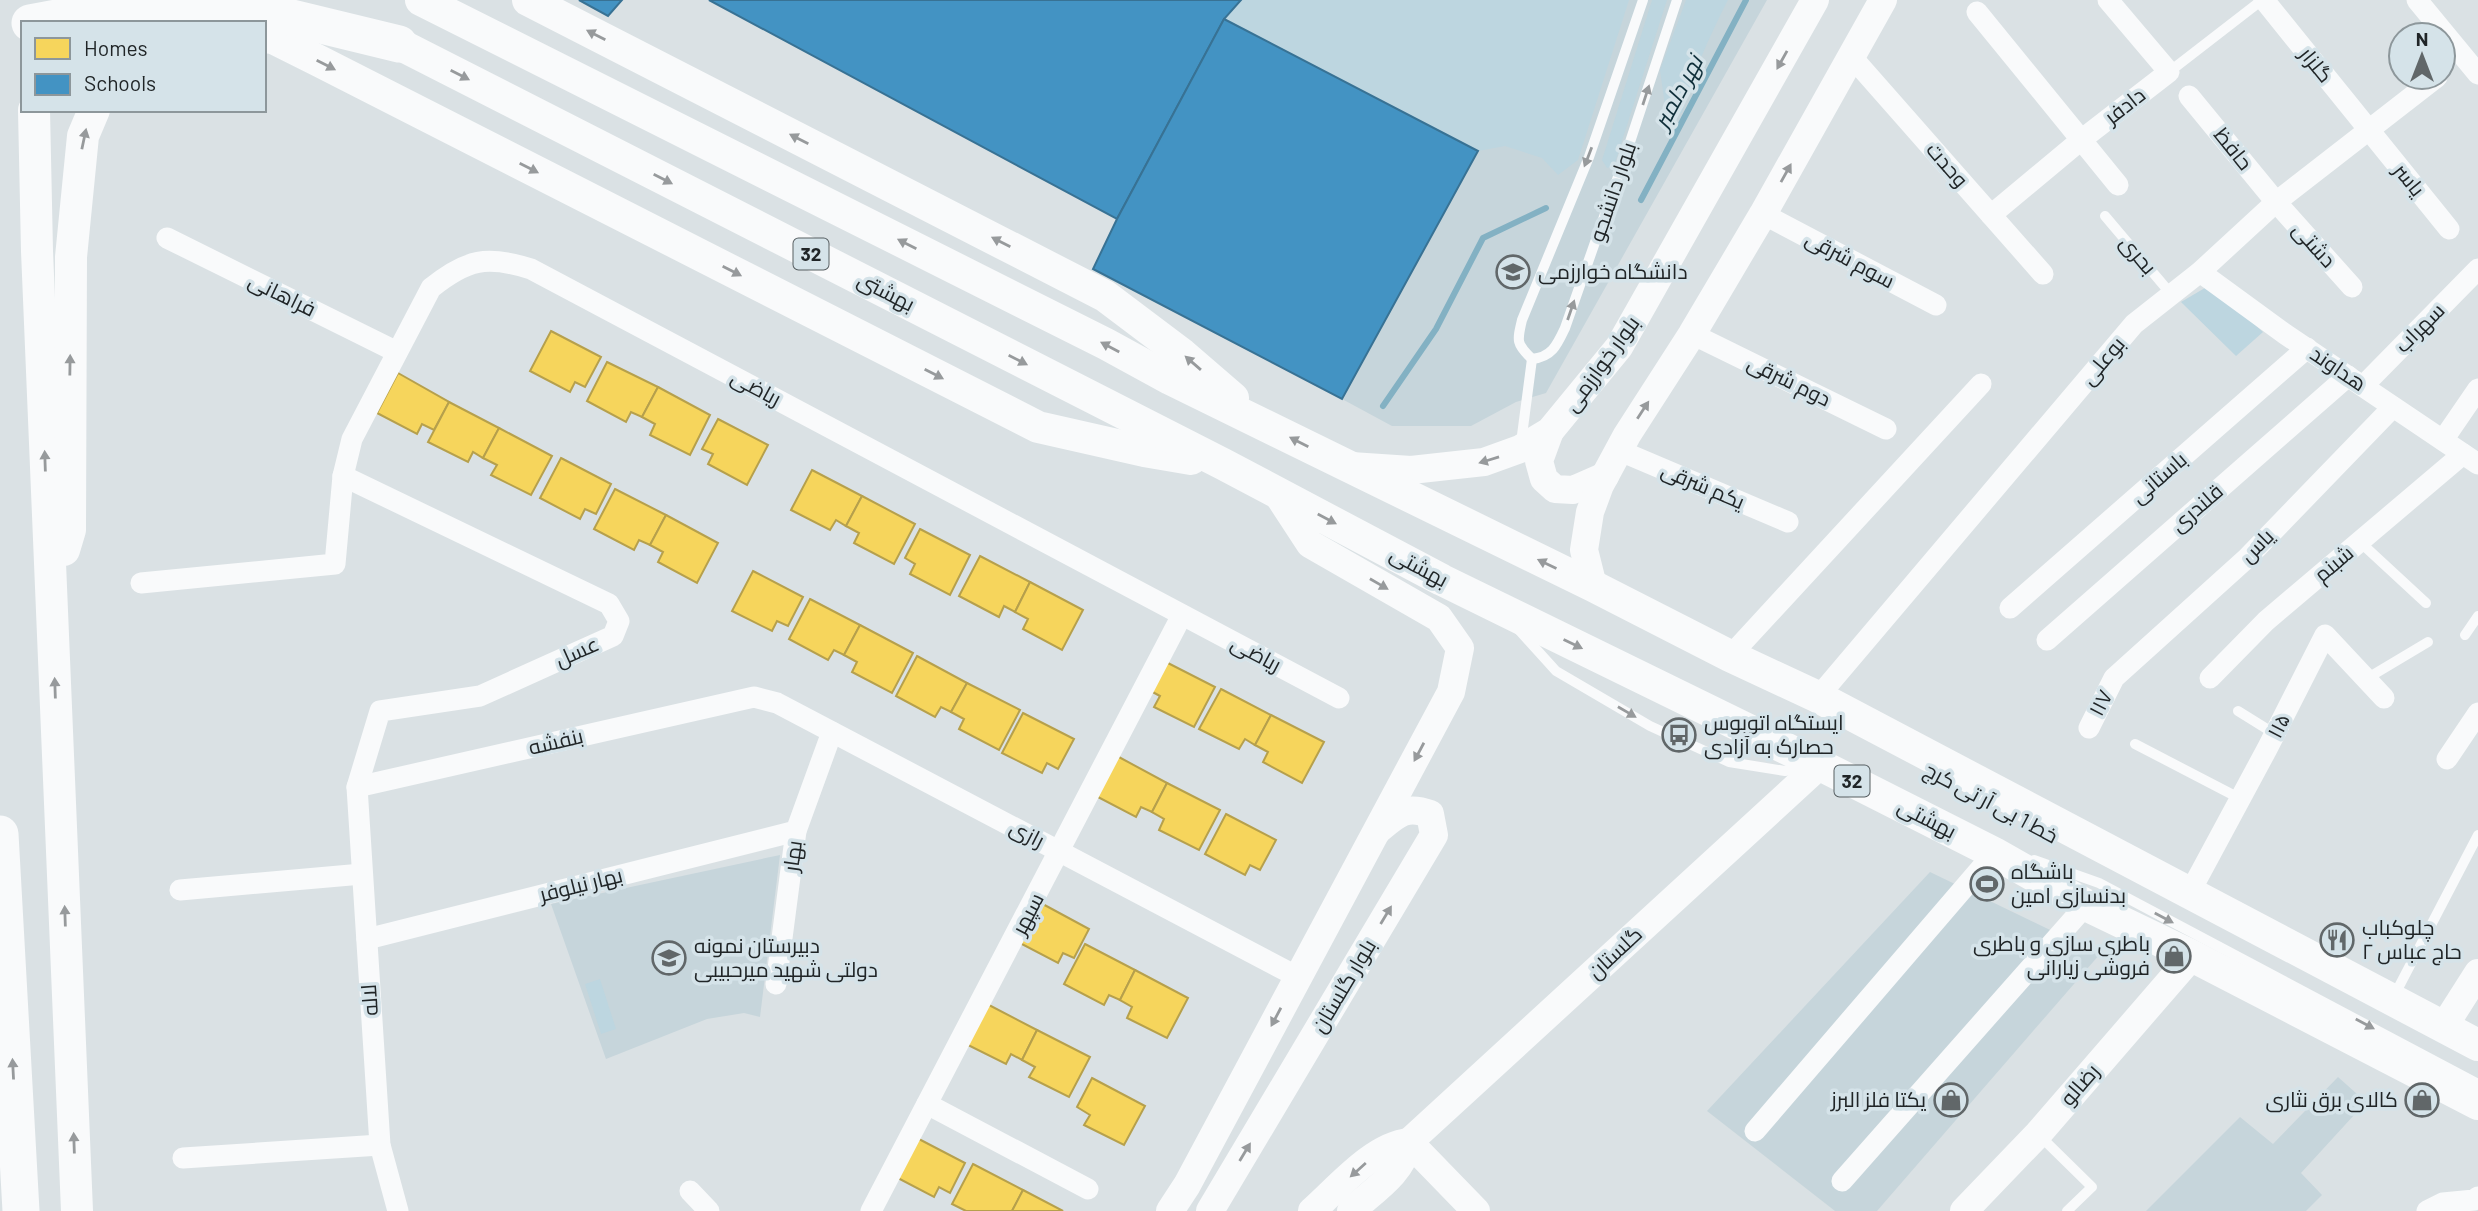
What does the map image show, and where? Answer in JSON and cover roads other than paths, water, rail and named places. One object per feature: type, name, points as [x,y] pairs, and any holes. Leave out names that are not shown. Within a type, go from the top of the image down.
[{"type":"highway","points":[[117,21],[122,0]]},
{"type":"highway","name":"32","points":[[316,0],[399,44]]},
{"type":"highway","points":[[41,21],[136,2],[226,2],[399,44]]},
{"type":"highway","points":[[0,27],[21,24]]},
{"type":"highway","points":[[0,834],[21,1211]]},
{"type":"main road","points":[[31,21],[32,0]]},
{"type":"main road","points":[[142,21],[153,0]]},
{"type":"main road","points":[[203,0],[223,21]]},
{"type":"main road","name":"32","points":[[421,0],[1107,344],[1170,379],[1818,697],[2443,1028],[2477,1042]]},
{"type":"main road","points":[[445,0],[502,40]]},
{"type":"main road","points":[[528,0],[1105,296],[1182,354],[1263,424]]},
{"type":"main road","points":[[266,37],[273,38],[319,61],[1038,427],[1144,451],[1223,464]]},
{"type":"main road","name":"بهشتى","points":[[399,44],[1223,464]]},
{"type":"main road","points":[[34,112],[37,251],[77,1211]]},
{"type":"main road","points":[[51,603],[70,530],[71,257],[83,136],[93,112]]},
{"type":"main road","name":"بهشتی","points":[[1223,464],[1499,609],[1965,838],[2086,905],[2192,956],[2478,1104]]},
{"type":"street","name":"بلوار خوارزمی","points":[[1347,466],[1411,470],[1484,463],[1520,449],[1550,432],[1619,347],[1815,0]]},
{"type":"street","points":[[1593,586],[1584,550],[1590,512],[1605,476],[1618,450],[1692,334],[1763,214],[1883,0]]},
{"type":"street","points":[[2108,0],[2169,72]]},
{"type":"street","name":"گلزار","points":[[2263,0],[2369,131]]},
{"type":"street","points":[[2417,0],[2471,50],[2478,74]]},
{"type":"street","points":[[1977,12],[2118,185]]},
{"type":"street","points":[[2457,61],[2471,50]]},
{"type":"street","name":"وحدت","points":[[1851,56],[2043,274]]},
{"type":"street","name":"دادفر","points":[[1991,215],[2081,140],[2169,72]]},
{"type":"street","name":"بوعلی","points":[[1818,697],[2134,324],[2200,272],[2276,202],[2419,91]]},
{"type":"street","name":"حافظ","points":[[2189,96],[2276,202]]},
{"type":"street","name":"یاسر","points":[[2369,131],[2448,229]]},
{"type":"street","name":"دشتی","points":[[2276,202],[2353,287]]},
{"type":"street","name":"سوم شرقی","points":[[1763,214],[1936,305]]},
{"type":"street","name":"فراهانی","points":[[167,237],[397,352]]},
{"type":"street","name":"ریاضی","points":[[141,583],[335,564],[343,476],[352,439],[432,288],[452,271],[478,262],[505,261],[531,269],[1339,698]]},
{"type":"street","name":"سهراب","points":[[2355,381],[2478,269]]},
{"type":"street","name":"هداوند","points":[[2200,272],[2470,459]]},
{"type":"street","name":"دوم شرقی","points":[[1692,334],[1886,429]]},
{"type":"street","name":"باستانی","points":[[2010,608],[2307,348]]},
{"type":"street","name":"قلندری","points":[[2047,640],[2355,381]]},
{"type":"street","points":[[1730,656],[1981,384]]},
{"type":"street","points":[[2443,440],[2478,389]]},
{"type":"street","name":"یاس","points":[[2114,678],[2247,558],[2393,407]]},
{"type":"street","points":[[1550,432],[1539,461],[1544,479],[1555,489],[1573,490],[1605,476]]},
{"type":"street","name":"یکم شرقی","points":[[1618,450],[1788,522]]},
{"type":"street","name":"شبنم","points":[[2210,678],[2266,621],[2360,542],[2470,459]]},
{"type":"street","name":"عسل","points":[[343,476],[609,604],[620,621],[613,636],[480,696],[380,711],[357,787]]},
{"type":"street","name":"بلوار گلستان","points":[[1170,1211],[1451,692],[1460,648],[1440,618],[1310,544],[1276,492]]},
{"type":"street","name":"سپهر","points":[[871,1211],[1182,615]]},
{"type":"street","name":"۱۱۵","points":[[2190,892],[2325,635],[2384,698]]},
{"type":"street","name":"۱۱۷","points":[[2089,727],[2114,678]]},
{"type":"street","name":"بنفشه","points":[[357,787],[754,697]]},
{"type":"street","name":"رازی","points":[[754,697],[777,704],[832,732],[1298,977]]},
{"type":"street","points":[[2448,760],[2478,713]]},
{"type":"street","name":"بهار","points":[[776,984],[796,831],[832,732]]},
{"type":"street","name":"گلستان","points":[[1351,1211],[1398,1169],[1409,1142],[1820,765]]},
{"type":"street","name":"لاله","points":[[357,787],[380,1145],[398,1211]]},
{"type":"street","name":"بلوار گلستان","points":[[1210,1211],[1434,835],[1430,814],[1416,809],[1399,812],[1375,834]]},
{"type":"street","name":"بهار نیلوفر","points":[[367,939],[796,831]]},
{"type":"street","points":[[1755,1132],[1994,853]]},
{"type":"street","points":[[180,890],[362,874]]},
{"type":"street","points":[[1842,1181],[2086,905]]},
{"type":"street","name":"رضالو","points":[[1964,1211],[2038,1134],[2192,956]]},
{"type":"street","points":[[2443,1028],[2478,973]]},
{"type":"street","points":[[927,1104],[1088,1189]]},
{"type":"street","points":[[1409,1142],[1476,1211]]},
{"type":"street","name":"گلستان","points":[[1312,1211],[1380,1150],[1395,1143],[1409,1142]]},
{"type":"street","points":[[183,1158],[380,1145]]},
{"type":"street","points":[[690,1191],[709,1211]]},
{"type":"street","points":[[2427,1211],[2443,1203],[2474,1200],[2478,1197]]},
{"type":"lane","name":"بلوار دانشجو","points":[[1643,0],[1589,157],[1522,320],[1517,340],[1522,350],[1532,359],[1544,358],[1556,349],[1565,328],[1628,151],[1677,0]]},
{"type":"lane","name":"دادفر","points":[[2169,72],[2263,0]]},
{"type":"lane","name":"بحری","points":[[2105,216],[2171,295]]},
{"type":"lane","points":[[1520,449],[1532,359]]},
{"type":"lane","points":[[2360,542],[2426,603]]},
{"type":"lane","points":[[2465,635],[2478,616]]},
{"type":"lane","points":[[1658,619],[1720,662],[1775,690]]},
{"type":"lane","points":[[2366,680],[2428,642]]},
{"type":"lane","points":[[2238,711],[2275,734]]},
{"type":"lane","points":[[2135,744],[2239,798]]},
{"type":"lane","points":[[2392,1000],[2478,835]]},
{"type":"lane","name":"خط 1 بی آر تی کرج","points":[[1965,838],[2098,883],[2478,1084]]},
{"type":"lane","points":[[2038,1134],[2092,1187],[2067,1211]]},
{"type":"waterway","name":"نهر دلمبر","points":[[1641,200],[1746,0]]},
{"type":"waterway","points":[[1383,406],[1436,329],[1483,238],[1546,208]]},
{"type":"place","name":"دانشگاه خوارزمی","points":[[1513,272]]},
{"type":"place","name":"ایستگاه اتوبوس حصارک به آزادی","points":[[1679,735]]},
{"type":"place","name":"باشگاه بدنسازی امین","points":[[1987,884]]},
{"type":"place","name":"چلوکباب حاج عباس ۲","points":[[2337,940]]},
{"type":"place","name":"باطری سازی و باطری فروشی زیارانی","points":[[2174,956]]},
{"type":"place","name":"دبیرستان نمونه دولتی شهید میرحبیبی","points":[[669,958]]},
{"type":"place","name":"یکتا فلز البرز","points":[[1951,1100]]},
{"type":"place","name":"کالای برق نثاری","points":[[2422,1100]]}]
